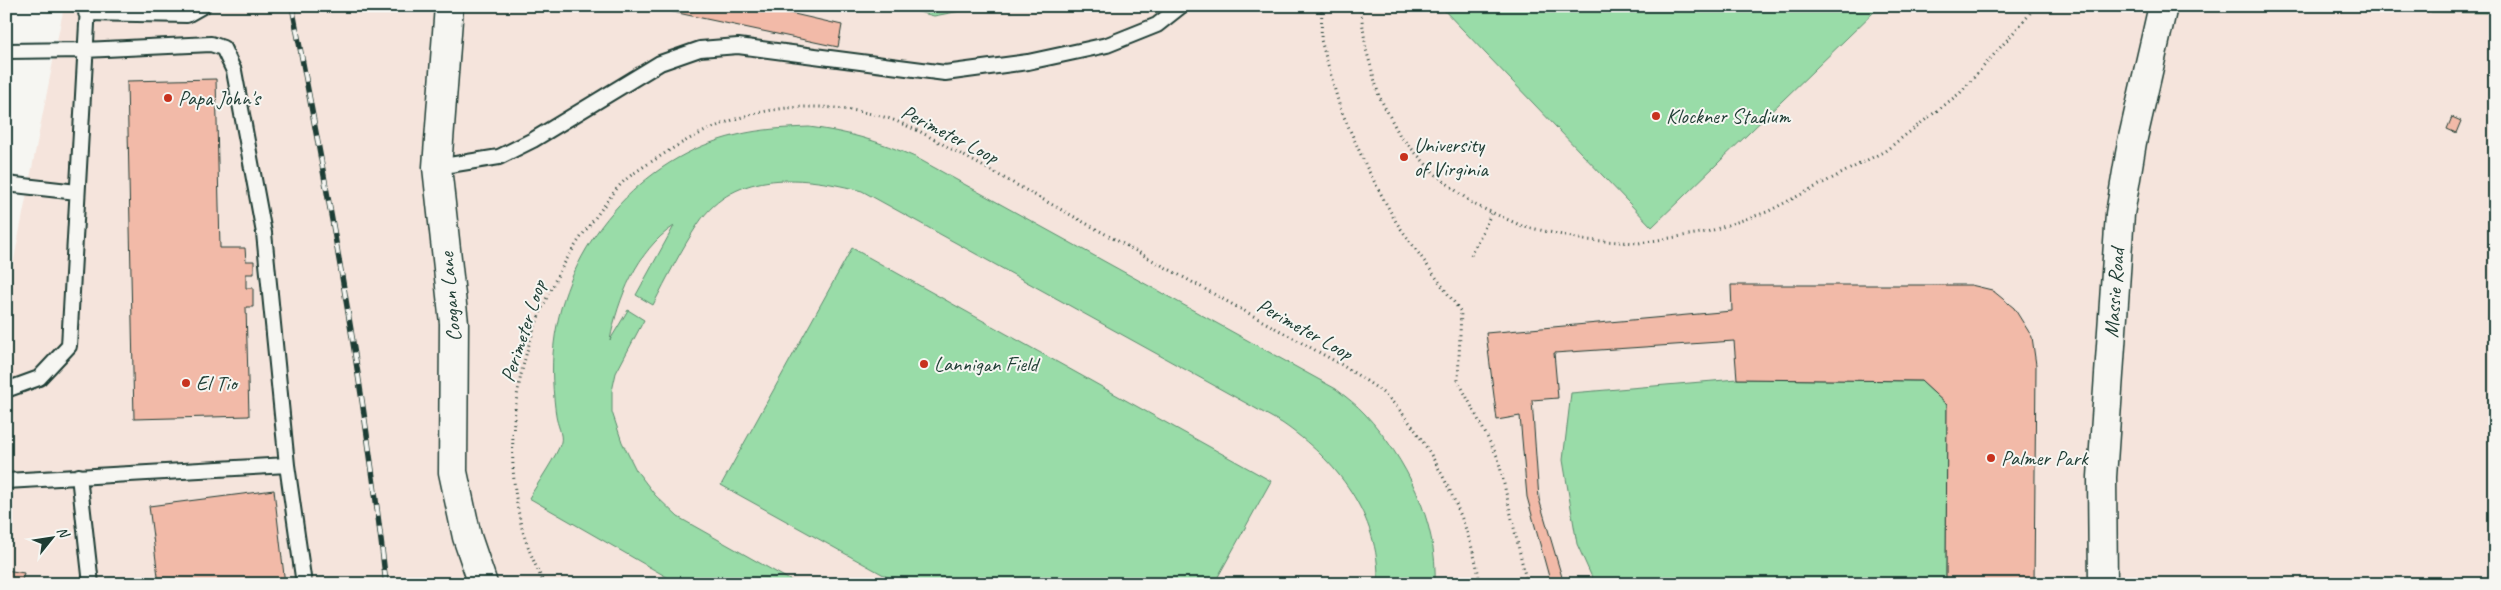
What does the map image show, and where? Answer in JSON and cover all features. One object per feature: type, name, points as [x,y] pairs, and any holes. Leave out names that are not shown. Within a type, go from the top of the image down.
[{"type":"street","name":"Coogan Lane","points":[[448,6],[437,167],[454,322],[453,472],[467,537],[483,584]]},
{"type":"street","name":"Massie Road","points":[[2103,584],[2102,478],[2120,214],[2132,142],[2163,6]]},
{"type":"lane","points":[[6,390],[39,378],[69,346],[87,10],[150,10],[187,15],[203,6]]},
{"type":"lane","points":[[437,167],[499,157],[533,140],[660,63],[700,49],[738,46],[945,73],[1028,62],[1107,45],[1158,24],[1181,6]]},
{"type":"lane","points":[[6,51],[84,50],[211,44],[224,48],[234,71],[264,233],[287,465],[304,584]]},
{"type":"lane","points":[[6,184],[77,192]]},
{"type":"lane","points":[[6,481],[287,465]]},
{"type":"lane","points":[[79,476],[91,584]]},
{"type":"path","points":[[1322,6],[1321,40],[1340,108],[1367,168],[1396,222],[1461,312],[1458,380],[1498,458],[1527,584]]},
{"type":"path","points":[[1360,6],[1366,49],[1379,96],[1400,136],[1435,174],[1473,204],[1522,226],[1585,240],[1639,243],[1707,232],[1767,212],[1885,151],[1960,93],[2029,15],[2034,6]]},
{"type":"path","name":"Perimeter Loop","points":[[544,584],[531,556],[521,524],[513,462],[514,434],[517,397],[526,356],[542,307],[558,272],[580,237],[623,182],[663,155],[688,139],[724,122],[764,110],[808,107],[846,110],[885,117],[919,132],[1342,365],[1383,393],[1412,426],[1438,467],[1458,510],[1478,567],[1480,584]]},
{"type":"path","points":[[1471,256],[1492,212]]},
{"type":"shaded area","name":"University of Virginia","points":[[64,6],[2495,6],[2495,584],[6,584],[6,300]]},
{"type":"green space","points":[[895,6],[987,6],[934,16]]},
{"type":"green space","name":"Klockner Stadium","points":[[1440,6],[1880,6],[1652,227]]},
{"type":"green space","points":[[2432,6],[2495,6],[2495,13],[2431,12]]},
{"type":"green space","points":[[809,127],[863,138],[915,157],[1336,389],[1362,411],[1380,431],[1406,471],[1425,515],[1431,537],[1435,561],[1435,584],[1378,584],[1377,559],[1363,512],[1337,472],[1320,454],[1282,423],[862,191],[818,182],[772,181],[751,185],[731,193],[713,206],[698,224],[674,264],[653,305],[636,295],[674,226],[650,248],[631,277],[618,308],[610,340],[628,310],[644,320],[616,373],[612,391],[612,412],[622,442],[636,470],[655,495],[678,517],[797,584],[679,584],[529,498],[561,442],[553,389],[553,353],[561,308],[574,274],[591,241],[613,211],[639,185],[669,163],[702,146],[746,133]]},
{"type":"green space","name":"Lannigan Field","points":[[852,248],[1271,481],[1214,584],[900,584],[721,485]]},
{"type":"green space","points":[[1737,379],[1921,381],[1947,405],[1946,584],[1595,584],[1577,544],[1563,460],[1571,393]]},
{"type":"building","points":[[645,6],[759,6],[842,25],[838,47]]},
{"type":"building","points":[[216,79],[220,248],[245,248],[246,261],[254,261],[254,274],[246,274],[246,288],[253,288],[253,307],[246,307],[249,416],[134,419],[127,81]]},
{"type":"building","points":[[2452,117],[2461,121],[2456,133],[2447,129]]},
{"type":"building","name":"Palmer Park","points":[[1731,285],[1971,285],[1992,290],[2014,308],[2032,337],[2036,365],[2034,584],[1946,584],[1947,405],[1921,381],[1737,379],[1734,341],[1554,353],[1558,398],[1532,400],[1539,499],[1564,584],[1551,584],[1527,497],[1520,416],[1497,420],[1486,333],[1732,311]]},
{"type":"building","points":[[274,490],[285,584],[159,584],[149,506]]},
{"type":"building","points":[[6,570],[24,573],[21,584],[6,584]]},
{"type":"railway","points":[[292,6],[357,366],[386,584]]},
{"type":"place","name":"Papa John's","points":[[168,98]]},
{"type":"place","name":"Klockner Stadium","points":[[1656,116]]},
{"type":"place","name":"University of Virginia","points":[[1404,157]]},
{"type":"place","name":"Lannigan Field","points":[[924,364]]},
{"type":"place","name":"El Tio","points":[[186,383]]},
{"type":"place","name":"Palmer Park","points":[[1991,458]]}]
